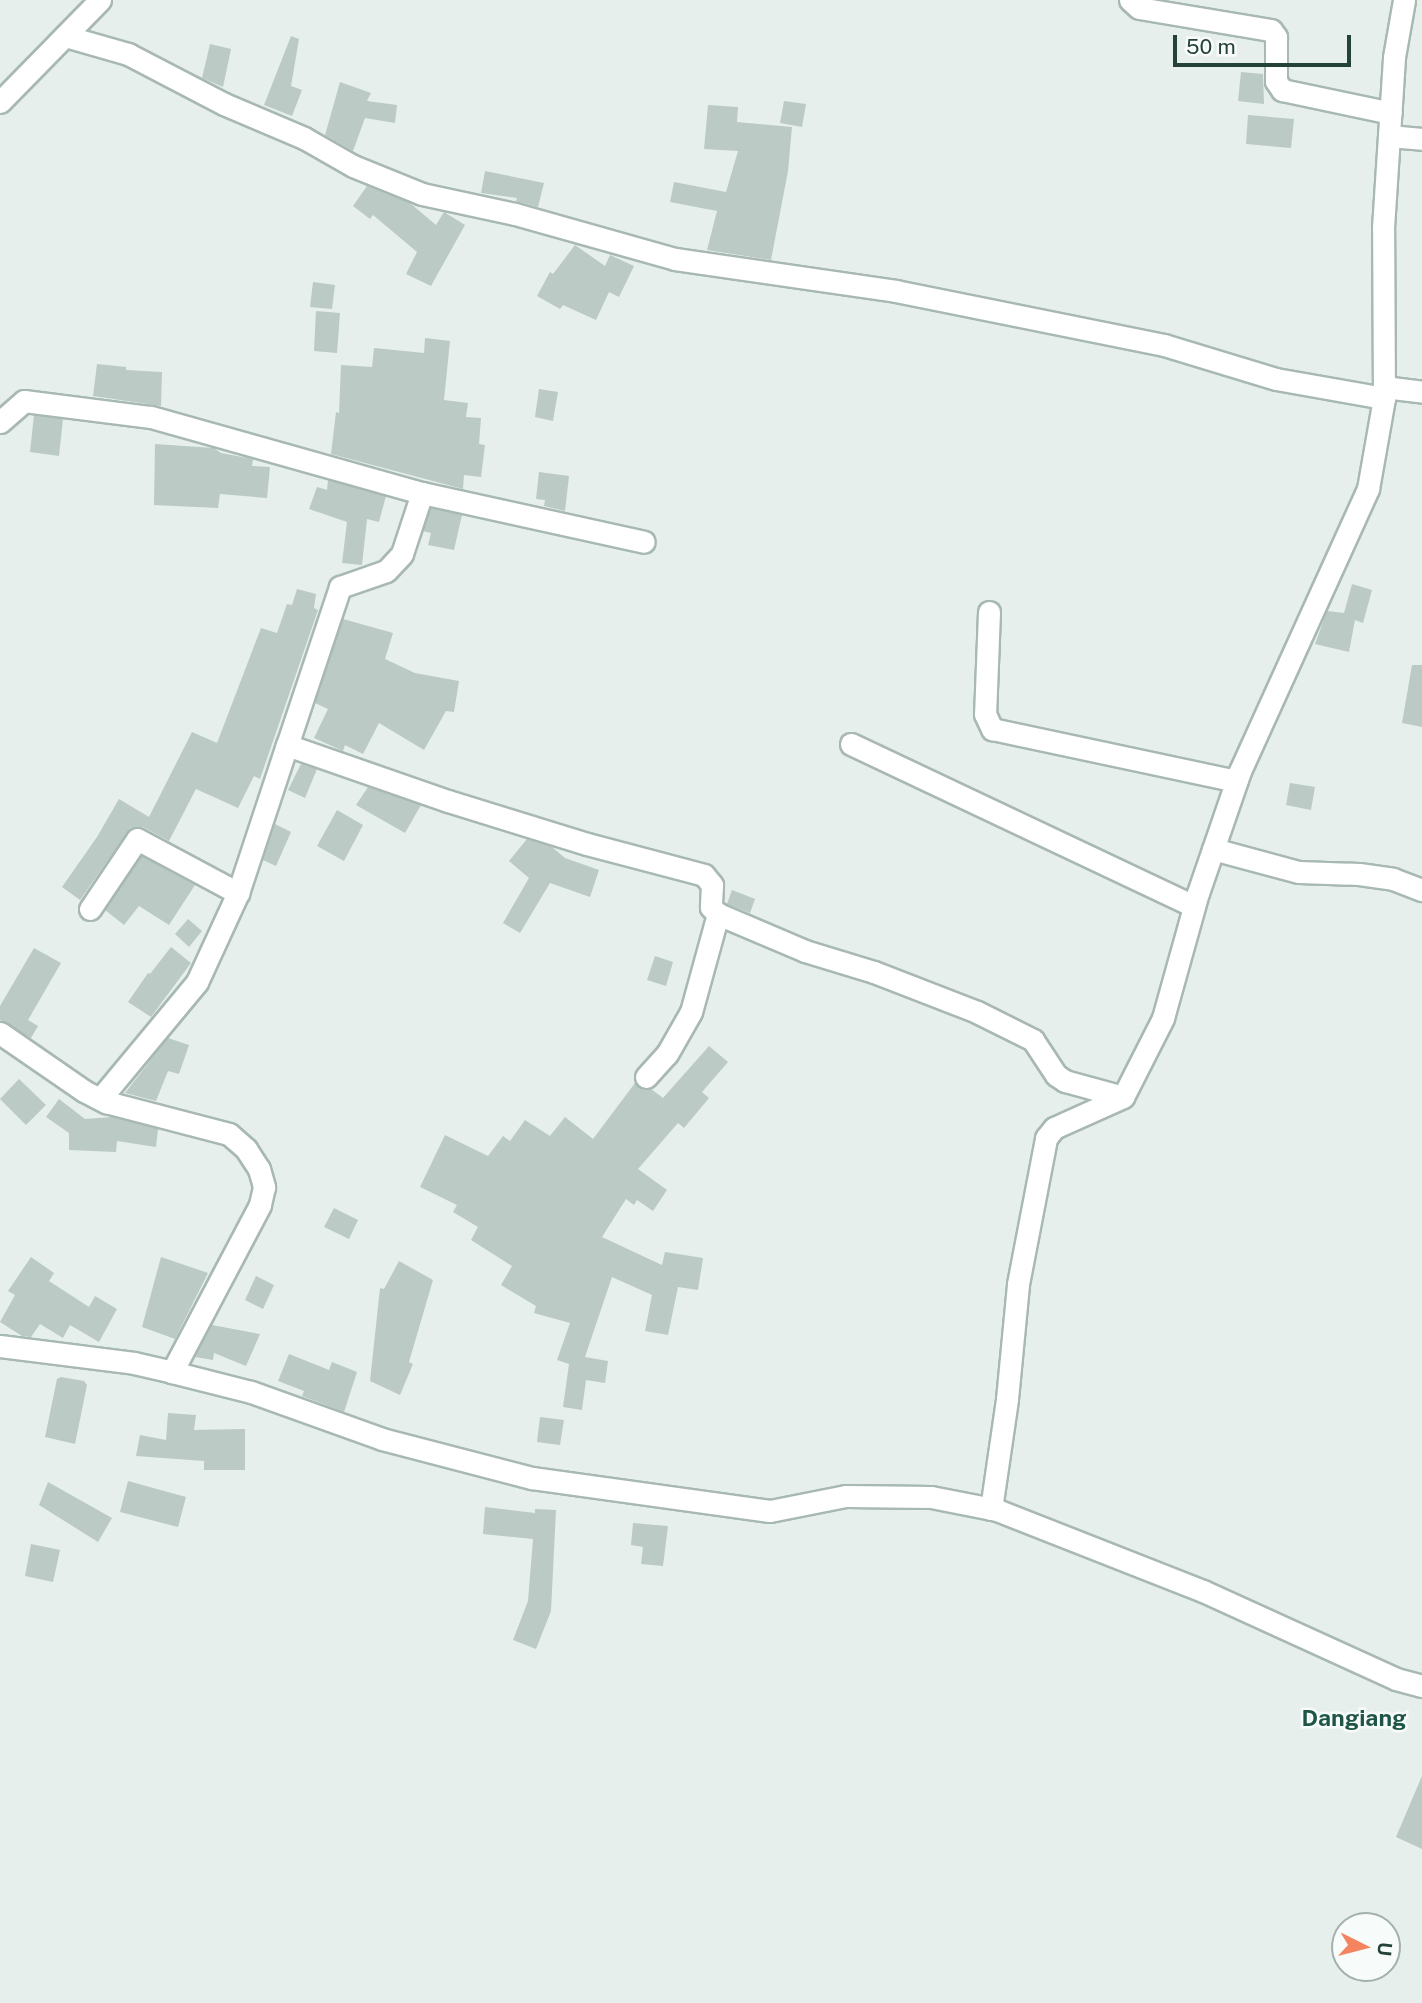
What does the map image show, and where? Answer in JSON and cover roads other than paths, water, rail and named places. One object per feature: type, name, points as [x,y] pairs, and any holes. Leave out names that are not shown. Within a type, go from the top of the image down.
[{"type":"street","points":[[0,102],[100,0]]},
{"type":"street","points":[[1130,0],[1132,6],[1139,8],[1271,30],[1276,37],[1276,81],[1282,90],[1391,113]]},
{"type":"street","points":[[991,1509],[1007,1399],[1018,1284],[1046,1138],[1054,1128],[1123,1097],[1163,1018],[1194,906],[1237,781],[1368,489],[1384,392],[1383,228],[1394,57],[1404,0]]},
{"type":"street","points":[[65,36],[128,54],[224,104],[304,138],[353,166],[445,200],[515,214],[675,259],[896,291],[1164,345],[1276,379],[1384,392],[1422,392]]},
{"type":"street","points":[[1389,136],[1422,139]]},
{"type":"street","points":[[0,422],[24,401],[151,417],[422,493],[644,542]]},
{"type":"street","points":[[100,1099],[189,995],[238,892],[340,587],[386,570],[402,554],[422,493]]},
{"type":"street","points":[[989,612],[985,714],[992,730],[1237,781]]},
{"type":"street","points":[[851,744],[1194,906]]},
{"type":"street","points":[[287,745],[448,801],[587,844],[704,875],[712,885],[711,908],[718,914],[805,951],[874,972],[977,1012],[1033,1040],[1056,1075],[1065,1081],[1123,1097]]},
{"type":"street","points":[[90,909],[137,839],[238,892]]},
{"type":"street","points":[[1213,849],[1299,872],[1359,874],[1393,879],[1422,890]]},
{"type":"street","points":[[646,1077],[667,1054],[691,1012],[718,914]]},
{"type":"street","points":[[0,1032],[100,1099],[133,1111],[229,1134],[246,1149],[259,1169],[264,1187],[260,1205],[172,1372]]},
{"type":"street","points":[[0,1346],[134,1363],[172,1372],[251,1392],[382,1439],[532,1478],[770,1511],[846,1496],[931,1497],[991,1509],[1203,1591],[1396,1679],[1422,1686]]},
{"type":"district","name":"Dangiang","points":[[1354,1718]]}]
